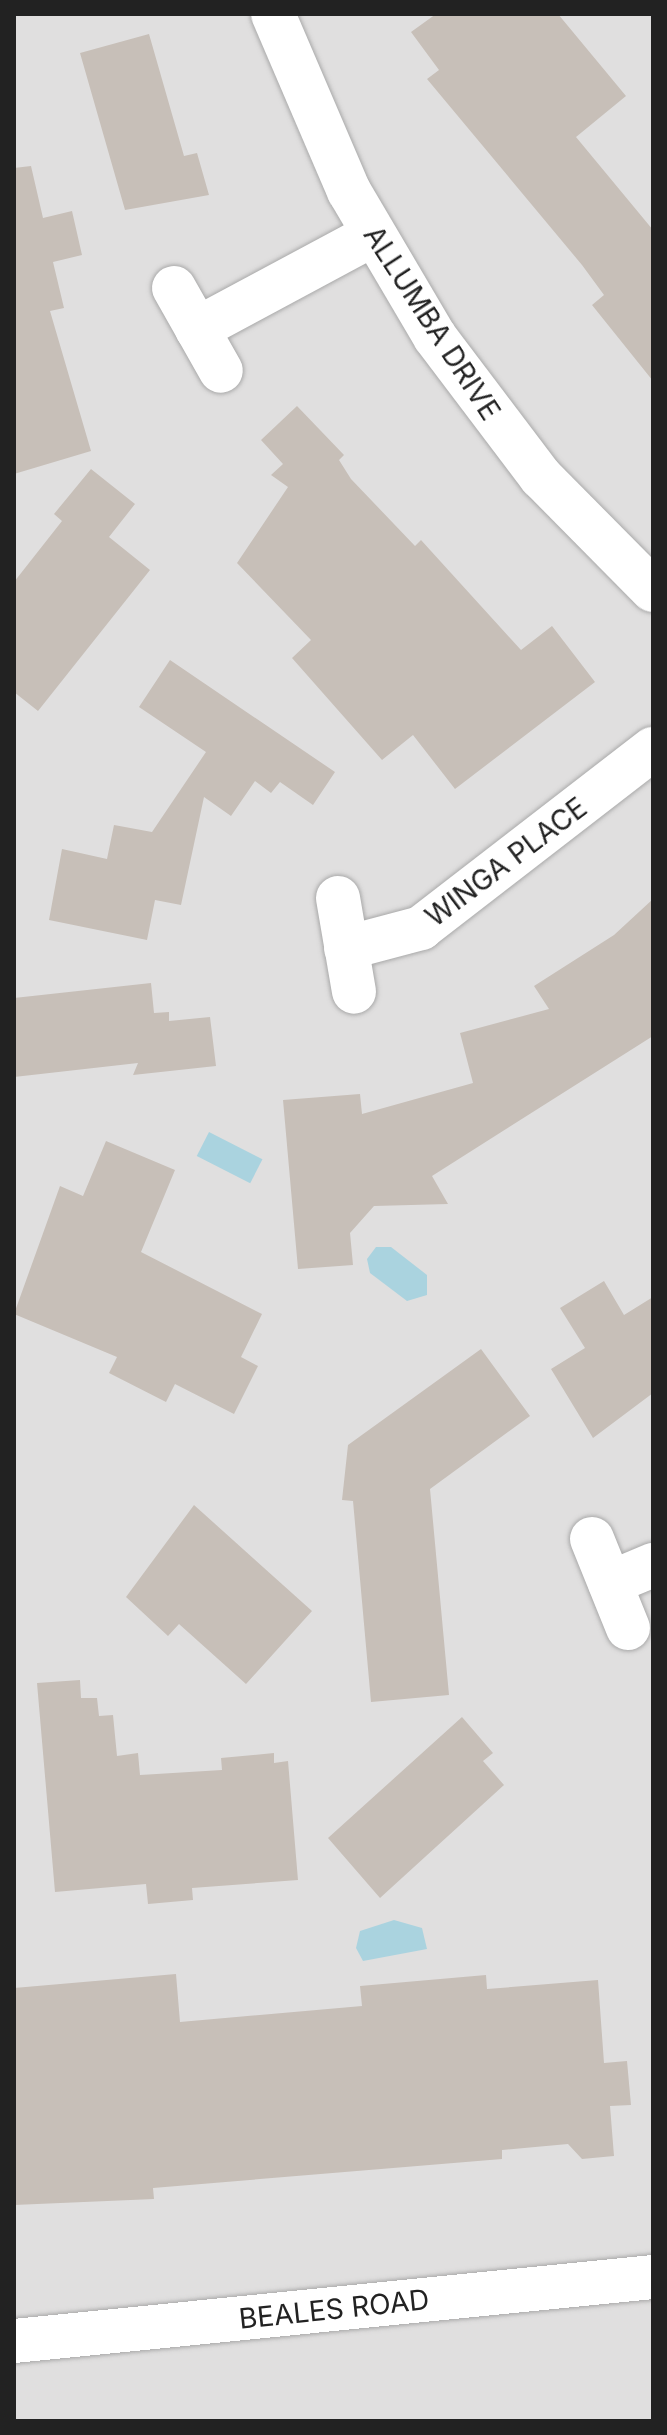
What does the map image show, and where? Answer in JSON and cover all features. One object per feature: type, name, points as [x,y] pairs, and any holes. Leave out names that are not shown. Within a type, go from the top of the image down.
[{"type":"street","name":"ALLUMBA DRIVE","points":[[273,14],[372,235],[506,434],[653,590]]},
{"type":"street","points":[[197,329],[372,235]]},
{"type":"street","points":[[174,288],[221,371]]},
{"type":"street","name":"WINGA PLACE","points":[[346,948],[421,928],[653,749]]},
{"type":"street","points":[[338,898],[354,992]]},
{"type":"street","points":[[592,1539],[628,1628]]},
{"type":"street","points":[[610,1583],[653,1565]]},
{"type":"street","name":"BEALES ROAD","points":[[14,2341],[653,2277]]},
{"type":"shaded area","points":[[14,14],[653,14],[653,2421],[14,2421]]},
{"type":"water","points":[[209,1132],[262,1159],[250,1183],[197,1156]]},
{"type":"water","points":[[376,1247],[391,1247],[427,1275],[427,1295],[407,1301],[370,1273],[367,1259]]},
{"type":"water","points":[[394,1920],[422,1928],[427,1949],[363,1961],[356,1948],[360,1931]]},
{"type":"building","points":[[436,14],[558,14],[626,96],[576,137],[653,230],[653,381],[592,305],[604,295],[582,265],[427,79],[439,70],[411,32]]},
{"type":"building","points":[[149,34],[184,156],[197,153],[209,195],[125,210],[80,53]]},
{"type":"building","points":[[31,166],[43,218],[72,211],[82,255],[53,262],[64,308],[50,311],[91,451],[14,474],[14,168]]},
{"type":"building","points":[[297,406],[344,455],[339,460],[351,479],[415,546],[421,540],[521,650],[552,626],[595,682],[455,789],[413,735],[382,760],[292,658],[311,640],[237,563],[288,487],[271,475],[283,464],[261,440]]},
{"type":"building","points":[[91,469],[135,504],[109,537],[150,570],[38,711],[14,692],[14,582],[62,521],[54,514]]},
{"type":"building","points":[[170,660],[335,772],[313,805],[280,782],[271,793],[255,781],[231,816],[204,797],[181,905],[155,900],[147,940],[49,920],[62,849],[107,859],[114,825],[152,832],[206,752],[139,707]]},
{"type":"building","points":[[653,899],[653,1036],[432,1176],[448,1204],[374,1206],[350,1233],[353,1265],[298,1269],[283,1100],[360,1094],[362,1114],[473,1083],[460,1033],[549,1009],[534,986],[614,935]]},
{"type":"building","points":[[151,983],[154,1013],[169,1012],[169,1021],[210,1017],[216,1066],[133,1075],[138,1063],[14,1077],[14,998]]},
{"type":"building","points":[[106,1141],[175,1170],[141,1252],[262,1314],[241,1357],[258,1366],[234,1414],[175,1384],[166,1402],[109,1373],[117,1357],[14,1314],[60,1186],[83,1196]]},
{"type":"building","points":[[604,1281],[624,1315],[653,1297],[653,1393],[593,1438],[551,1369],[585,1348],[560,1308]]},
{"type":"building","points":[[481,1349],[530,1416],[430,1489],[449,1695],[371,1702],[353,1501],[342,1500],[348,1445]]},
{"type":"building","points":[[194,1505],[312,1611],[246,1684],[179,1624],[168,1636],[126,1597]]},
{"type":"building","points":[[80,1680],[81,1698],[97,1698],[99,1716],[113,1715],[117,1756],[138,1753],[140,1775],[222,1770],[221,1758],[274,1753],[274,1763],[288,1761],[298,1880],[192,1888],[193,1900],[148,1904],[146,1884],[55,1892],[37,1683]]},
{"type":"building","points":[[462,1717],[493,1753],[483,1761],[504,1785],[380,1898],[328,1838]]},
{"type":"building","points":[[176,1974],[180,2022],[362,2006],[360,1986],[486,1975],[487,1989],[598,1980],[604,2063],[627,2061],[631,2105],[610,2106],[614,2156],[582,2159],[568,2144],[502,2150],[502,2159],[153,2188],[154,2199],[14,2205],[14,1988]]}]
